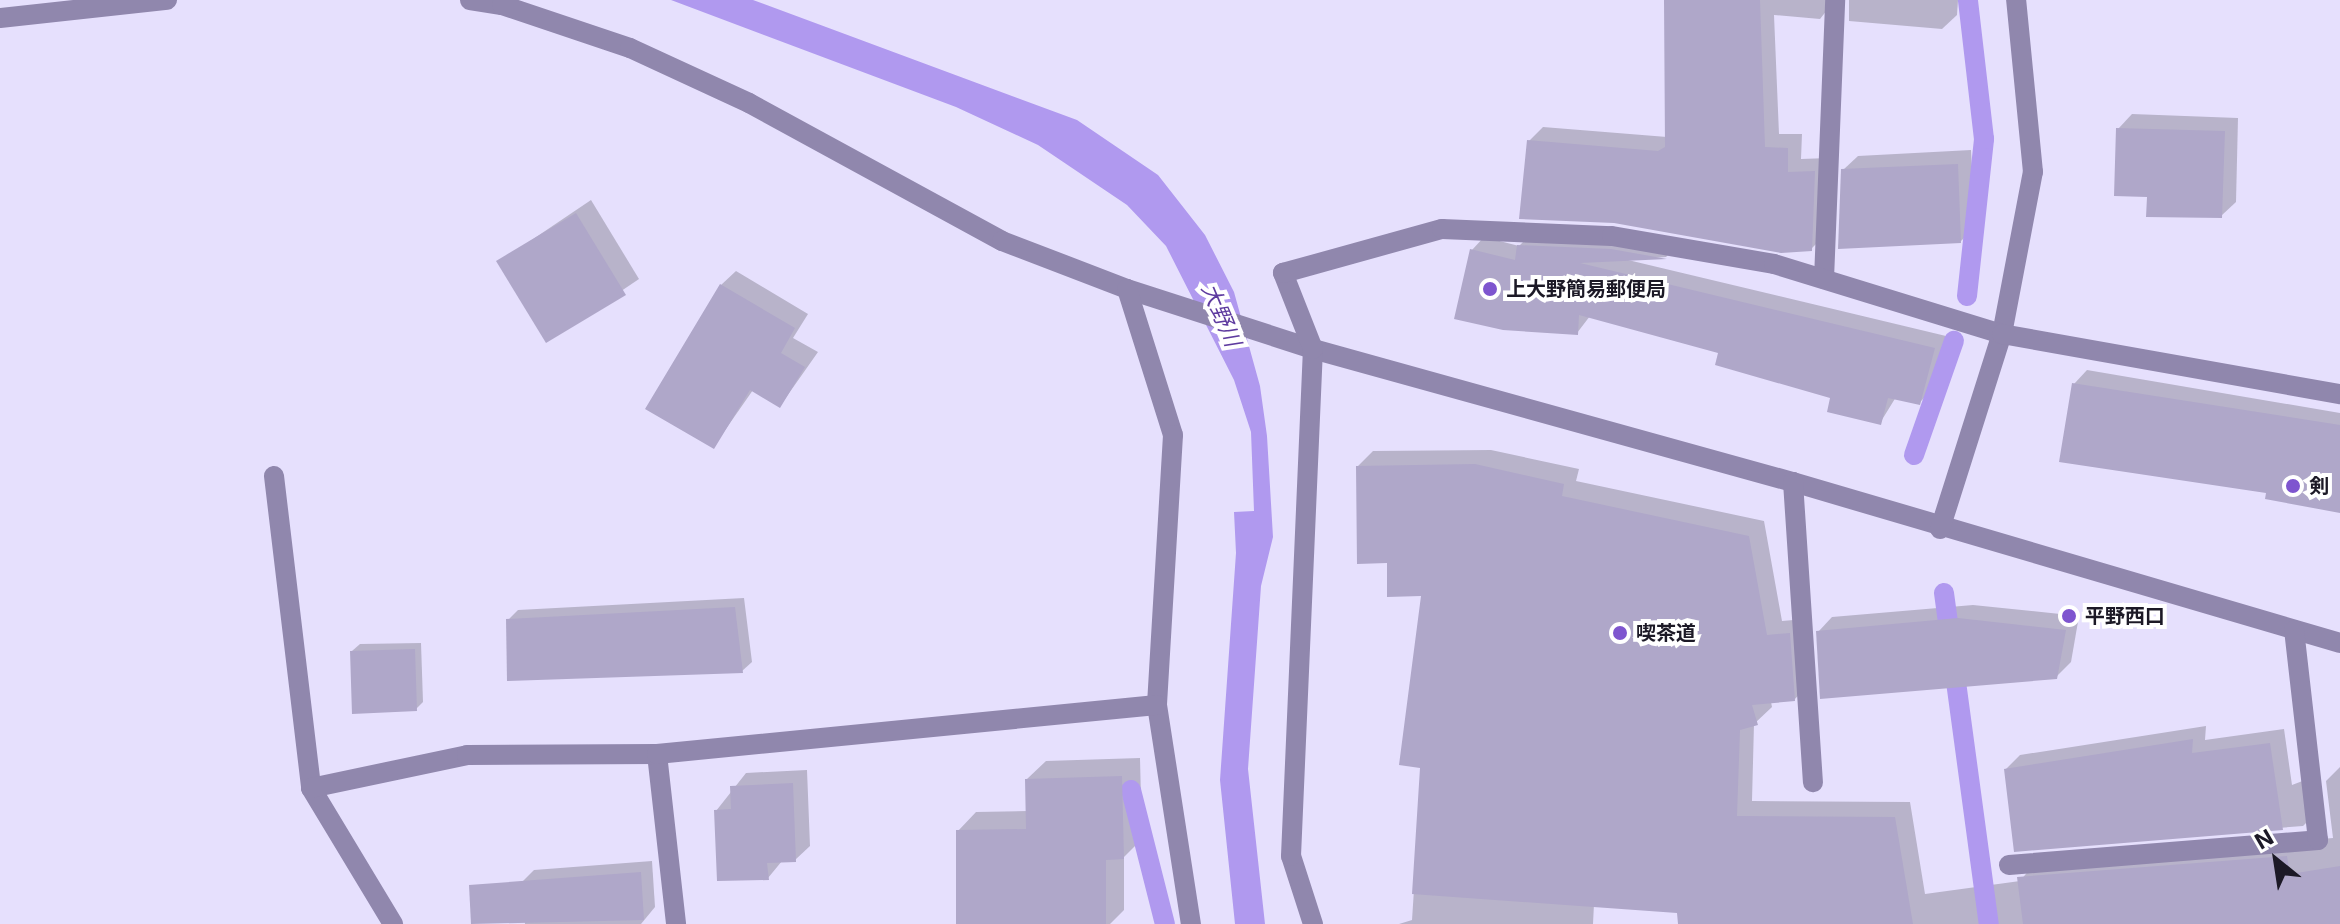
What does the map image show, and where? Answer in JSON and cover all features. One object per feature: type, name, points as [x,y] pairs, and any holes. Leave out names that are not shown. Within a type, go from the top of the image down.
[{"type":"street","points":[[10,11],[167,0]]},
{"type":"street","points":[[470,0],[502,2],[630,48],[749,103],[1002,241],[1127,289],[1313,349],[1793,482],[1940,529],[2340,643]]},
{"type":"street","points":[[1824,279],[1835,0]]},
{"type":"street","points":[[1940,529],[2002,334],[2033,172],[2016,0]]},
{"type":"street","points":[[1313,924],[1291,856],[1313,349],[1283,273],[1442,229],[1612,236],[1774,264],[2002,334],[2340,394]]},
{"type":"street","points":[[1127,289],[1173,435],[1157,705],[1191,924]]},
{"type":"street","points":[[274,476],[311,788],[393,924]]},
{"type":"street","points":[[1793,482],[1813,782]]},
{"type":"street","points":[[2009,865],[2318,840],[2294,630]]},
{"type":"street","points":[[311,788],[467,755],[657,754],[1157,705]]},
{"type":"street","points":[[657,754],[676,924]]},
{"type":"water","name":"大野川","points":[[671,0],[753,0],[1077,120],[1158,175],[1205,235],[1234,292],[1260,386],[1267,436],[1273,537],[1261,586],[1248,769],[1265,924],[1235,924],[1220,780],[1236,553],[1234,512],[1254,511],[1251,432],[1234,380],[1166,246],[1127,205],[1038,145],[956,107]]},
{"type":"building","points":[[1664,0],[1760,0],[1765,147],[1788,148],[1788,172],[1815,171],[1812,251],[1781,253],[1614,223],[1519,219],[1527,140],[1658,151],[1665,147]]},
{"type":"building","points":[[2116,128],[2225,131],[2222,218],[2146,217],[2147,197],[2114,196]]},
{"type":"building","points":[[1958,164],[1961,243],[1838,249],[1841,169]]},
{"type":"building","points":[[576,213],[626,295],[546,343],[496,261]]},
{"type":"building","points":[[1517,245],[1611,249],[1667,259],[1580,263],[1935,348],[1920,405],[1888,398],[1881,425],[1827,412],[1830,398],[1715,365],[1718,353],[1579,315],[1578,335],[1503,330],[1454,319],[1470,249],[1515,260]]},
{"type":"building","points":[[720,284],[795,328],[781,353],[805,367],[780,408],[750,390],[714,449],[645,409]]},
{"type":"building","points":[[2072,383],[2340,425],[2340,513],[2265,499],[2266,493],[2059,462]]},
{"type":"building","points":[[1475,464],[1564,484],[1562,496],[1749,536],[1767,635],[1790,633],[1795,701],[1752,705],[1758,725],[1740,730],[1737,816],[1895,817],[1913,924],[1678,924],[1677,913],[1412,894],[1420,768],[1399,765],[1421,596],[1387,597],[1387,563],[1357,564],[1356,466]]},
{"type":"building","points":[[735,607],[743,673],[507,681],[506,619]]},
{"type":"building","points":[[1958,618],[2066,630],[2057,679],[1820,699],[1816,631]]},
{"type":"building","points":[[415,649],[417,711],[352,714],[350,651]]},
{"type":"building","points":[[2193,739],[2192,753],[2270,743],[2283,830],[2014,852],[2004,769]]},
{"type":"building","points":[[1122,776],[1124,859],[1106,860],[1106,924],[956,924],[956,830],[1026,829],[1025,779]]},
{"type":"building","points":[[793,783],[796,862],[767,863],[769,880],[717,881],[714,810],[731,809],[730,786]]},
{"type":"building","points":[[2287,856],[2290,874],[2340,866],[2340,924],[2023,924],[2017,877]]},
{"type":"building","points":[[641,872],[644,920],[471,924],[469,885]]},
{"type":"waterway","points":[[1967,296],[1984,139],[1968,0]]},
{"type":"waterway","points":[[1914,455],[1954,341]]},
{"type":"waterway","points":[[1944,593],[1989,924]]},
{"type":"waterway","points":[[1131,790],[1165,924]]},
{"type":"place","name":"上大野簡易郵便局","points":[[1490,289]]},
{"type":"place","name":"剣","points":[[2293,486]]},
{"type":"place","name":"平野西口","points":[[2069,616]]},
{"type":"place","name":"喫茶道","points":[[1620,633]]}]
